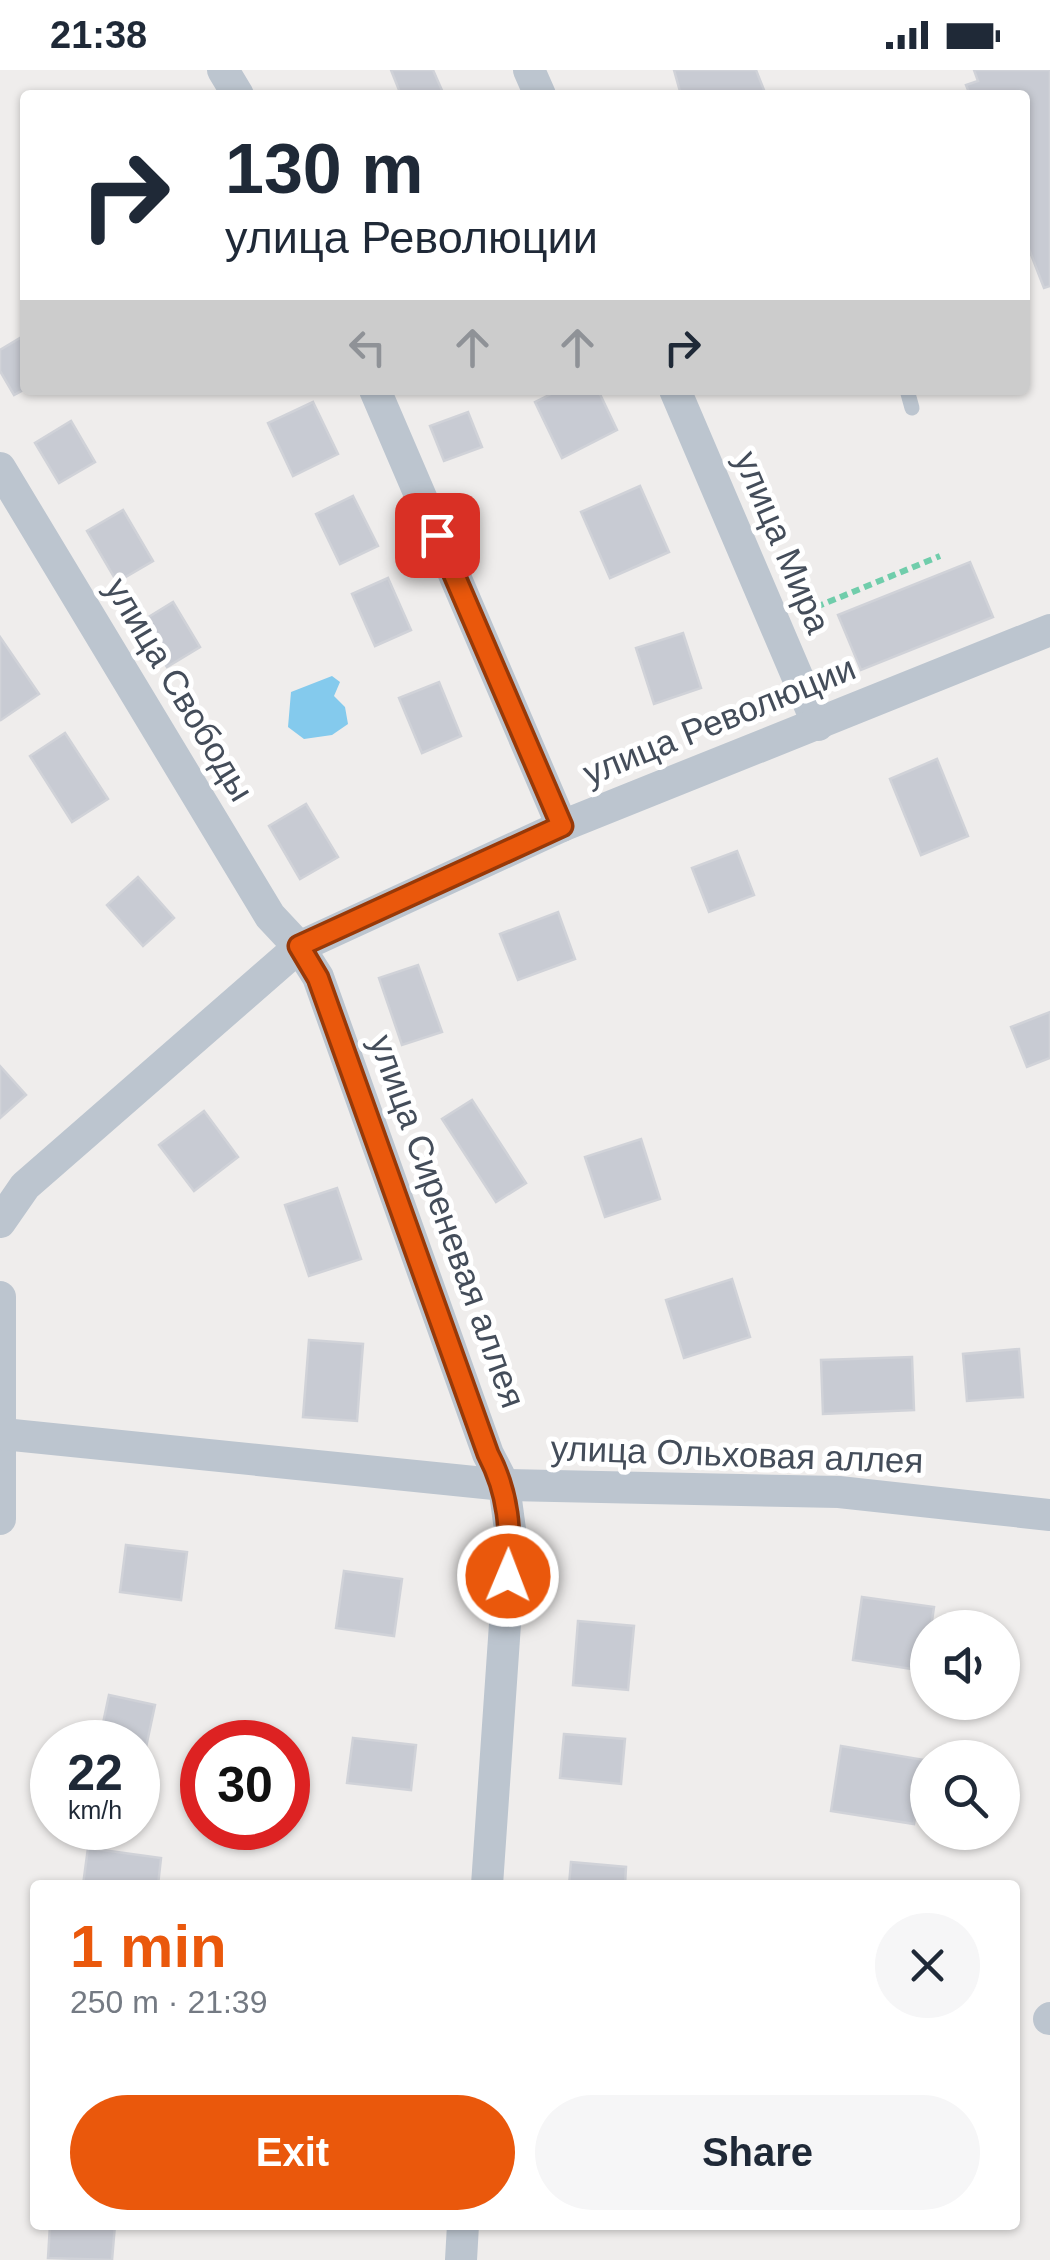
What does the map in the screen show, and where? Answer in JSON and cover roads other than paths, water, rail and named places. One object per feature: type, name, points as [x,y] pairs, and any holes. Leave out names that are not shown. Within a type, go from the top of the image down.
[{"type":"street","points":[[376,395],[562,826]]},
{"type":"street","name":"улица Мира","points":[[681,395],[818,725]]},
{"type":"street","name":"улица Свободы","points":[[0,468],[270,916],[299,946]]},
{"type":"street","name":"улица Революции","points":[[0,1222],[26,1186],[299,946],[562,826],[1050,630]]},
{"type":"street","name":"улица Сиреневая аллея","points":[[299,946],[324,994],[488,1454],[504,1484],[511,1537],[487,1880]]},
{"type":"street","points":[[0,1296],[0,1520]]},
{"type":"street","name":"улица Ольховая аллея","points":[[3,1434],[504,1484],[840,1492],[1050,1515]]},
{"type":"street","points":[[461,2260],[463,2230]]},
{"type":"lane","points":[[908,395],[912,408]]},
{"type":"water","points":[[332,676],[340,682],[334,696],[345,707],[348,724],[332,735],[304,739],[288,727],[291,692]]}]
